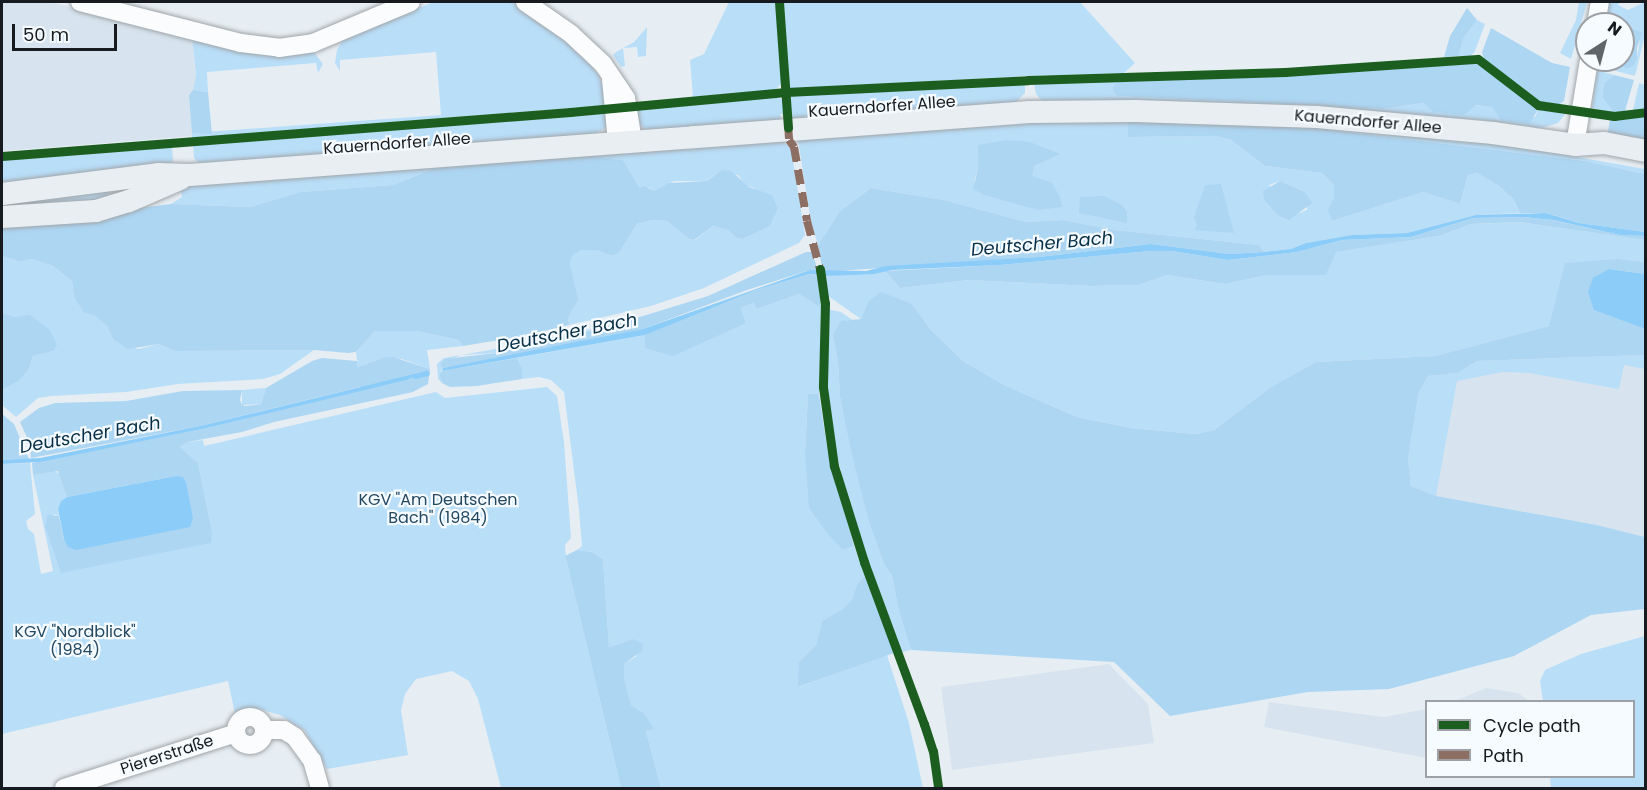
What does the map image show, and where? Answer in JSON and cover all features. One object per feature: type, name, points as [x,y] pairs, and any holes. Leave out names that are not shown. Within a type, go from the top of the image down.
[{"type":"main road","name":"Kauerndorfer Allee","points":[[2,194],[147,175],[190,175],[1030,112],[1135,111],[1317,117],[1493,133],[1575,145],[1605,142],[1646,151]]},
{"type":"main road","name":"Kauerndorfer Allee","points":[[1575,145],[1604,157],[1646,165]]},
{"type":"main road","name":"Kauerndorfer Allee","points":[[2,217],[96,211],[129,201],[190,175]]},
{"type":"street","points":[[80,2],[241,43],[279,48],[313,43],[411,2]]},
{"type":"street","points":[[525,2],[583,45],[611,77],[625,141]]},
{"type":"street","points":[[1575,145],[1587,72]]},
{"type":"street","name":"Piererstraße","points":[[64,789],[236,733],[240,721],[248,718],[260,722],[264,730],[284,730],[295,737],[312,760],[320,789]]},
{"type":"shaded area","points":[[2,2],[50,2],[192,37],[197,90],[194,136],[2,151]]},
{"type":"shaded area","points":[[1467,8],[1477,20],[1463,39],[1459,56],[1444,57],[1450,36]]},
{"type":"shaded area","points":[[1491,28],[1552,63],[1570,67],[1564,101],[1557,106],[1535,101],[1484,60],[1482,52]]},
{"type":"shaded area","points":[[1635,29],[1642,33],[1637,48],[1635,63]]},
{"type":"shaded area","points":[[1472,62],[1481,64],[1531,105],[1539,108],[1529,124],[1501,120],[1492,107],[1476,105],[1464,115],[1433,112],[1423,103],[1383,109],[1117,96],[1113,90],[1113,86],[1122,79],[1288,76]]},
{"type":"shaded area","points":[[1614,75],[1634,80],[1625,111],[1614,113],[1602,97],[1604,83]]},
{"type":"shaded area","points":[[193,90],[208,92],[212,134],[192,133],[189,95]]},
{"type":"shaded area","points":[[1645,115],[1645,140],[1608,132],[1610,119]]},
{"type":"shaded area","points":[[1128,120],[1322,126],[1331,130],[1586,161],[1645,174],[1645,232],[1579,223],[1547,213],[1520,213],[1514,200],[1499,186],[1477,173],[1468,175],[1460,204],[1423,192],[1332,221],[1328,210],[1334,198],[1334,185],[1322,173],[1265,166],[1231,140],[1215,136],[1128,137]]},
{"type":"shaded area","points":[[1007,140],[1030,142],[1060,154],[1034,166],[1032,176],[1052,183],[1060,197],[1062,207],[1038,210],[984,195],[973,189],[978,168],[978,145]]},
{"type":"shaded area","points":[[586,152],[594,156],[623,160],[640,188],[644,186],[654,191],[669,183],[706,181],[723,170],[731,171],[749,187],[772,195],[778,209],[770,226],[743,239],[736,238],[728,230],[713,226],[694,240],[689,239],[667,221],[652,220],[637,224],[619,253],[612,256],[596,250],[582,250],[573,255],[570,264],[578,300],[568,318],[569,325],[523,336],[463,346],[458,340],[417,331],[375,331],[356,352],[348,353],[314,350],[175,351],[159,344],[128,349],[113,339],[107,326],[95,316],[83,312],[74,297],[72,281],[53,266],[32,259],[20,262],[2,256],[2,225],[171,204],[250,207],[300,192],[393,185],[445,164]]},
{"type":"shaded area","points":[[1280,181],[1305,192],[1312,203],[1289,220],[1278,215],[1264,200],[1263,191]]},
{"type":"shaded area","points":[[1221,184],[1234,233],[1195,230],[1197,224],[1194,217],[1205,185]]},
{"type":"shaded area","points":[[871,188],[944,200],[1026,222],[1063,220],[1115,230],[1259,245],[1264,252],[1229,254],[1151,244],[1039,257],[823,272],[818,245],[840,211]]},
{"type":"shaded area","points":[[1104,196],[1122,205],[1127,212],[1127,223],[1079,213],[1080,197]]},
{"type":"shaded area","points":[[1546,213],[1579,223],[1645,232],[1645,236],[1620,235],[1553,220],[1523,217],[1473,218],[1411,237],[1342,240],[1297,252],[1228,260],[1172,251],[1150,251],[1000,265],[892,270],[874,274],[824,276],[809,274],[756,290],[645,335],[442,371],[443,368],[643,329],[810,270],[866,271],[886,266],[1039,257],[1151,244],[1229,254],[1264,252],[1291,249],[1306,243],[1352,235],[1407,233],[1476,215]]},
{"type":"shaded area","points":[[1523,217],[1552,220],[1620,235],[1646,236],[1645,240],[1519,222],[1471,224],[1439,236],[1336,252],[1326,275],[1268,275],[1225,284],[1167,275],[1139,285],[1090,286],[969,280],[900,288],[885,271],[1000,265],[1150,251],[1172,251],[1228,260],[1297,252],[1342,240],[1411,237],[1473,218]]},
{"type":"shaded area","points":[[806,252],[812,252],[818,271],[810,270],[747,290],[643,329],[526,354],[443,368],[440,365],[444,359],[497,353],[617,324],[708,296]]},
{"type":"shaded area","points":[[1619,259],[1645,262],[1645,274],[1609,269],[1595,310],[1645,329],[1645,355],[1477,361],[1458,373],[1428,376],[1419,392],[1408,459],[1411,486],[1436,496],[1597,525],[1645,537],[1645,609],[1591,615],[1514,656],[1389,689],[1308,692],[1170,716],[1114,662],[911,650],[899,612],[892,576],[884,564],[869,523],[840,397],[838,362],[833,335],[841,321],[861,319],[869,301],[881,292],[912,304],[931,330],[963,361],[1006,386],[1077,417],[1131,428],[1196,434],[1214,430],[1271,387],[1316,362],[1435,356],[1549,326],[1565,263]]},
{"type":"shaded area","points":[[1609,269],[1645,274],[1645,329],[1594,310],[1588,292],[1593,278]]},
{"type":"shaded area","points":[[809,274],[818,276],[821,308],[799,294],[757,309],[753,303],[741,308],[746,323],[673,356],[645,348],[645,335],[655,330],[756,290]]},
{"type":"shaded area","points":[[2,313],[15,317],[30,315],[49,329],[57,344],[54,351],[33,356],[29,369],[19,381],[2,390]]},
{"type":"shaded area","points":[[1645,355],[1645,537],[1597,525],[1436,496],[1411,486],[1428,376]]},
{"type":"shaded area","points":[[393,357],[430,369],[428,384],[413,392],[274,422],[242,432],[187,442],[180,447],[198,463],[212,531],[211,543],[61,573],[45,526],[48,515],[59,516],[64,540],[176,476],[67,497],[58,471],[33,475],[32,463],[207,428],[361,390],[360,387],[200,426],[31,458],[30,444],[20,422],[39,408],[55,403],[126,401],[183,391],[242,390],[240,400],[242,405],[261,404],[266,388],[312,361],[322,358],[357,361],[358,367],[382,358]]},
{"type":"shaded area","points":[[517,358],[522,368],[522,379],[477,386],[450,387],[442,383],[439,374],[442,371]]},
{"type":"shaded area","points":[[414,374],[419,375],[207,428],[40,462],[2,464],[2,460],[40,458],[200,426]]},
{"type":"shaded area","points":[[808,394],[819,394],[827,447],[854,546],[843,550],[809,508],[805,452]]},
{"type":"shaded area","points":[[2,414],[14,424],[29,459],[2,460]]},
{"type":"shaded area","points":[[176,476],[183,477],[186,483],[193,518],[190,527],[76,550],[68,547],[64,539],[58,509],[61,501],[67,497]]},
{"type":"shaded area","points":[[577,550],[592,552],[603,559],[609,647],[633,639],[643,644],[642,651],[624,664],[624,677],[631,705],[644,713],[654,729],[646,731],[661,788],[621,788],[565,556]]},
{"type":"shaded area","points":[[865,576],[894,653],[798,687],[799,662],[816,645],[822,621],[844,608],[852,599],[857,584]]},
{"type":"shaded area","points":[[1109,664],[1148,704],[1154,743],[952,770],[941,687]]},
{"type":"shaded area","points":[[1486,688],[1518,693],[1528,700],[1457,700]]},
{"type":"shaded area","points":[[1269,702],[1384,717],[1425,709],[1425,758],[1264,727]]},
{"type":"green space","points":[[434,2],[514,2],[549,24],[590,64],[599,76],[609,105],[192,138],[192,133],[441,115],[436,52],[340,60],[340,71],[335,63],[337,50],[345,36]]},
{"type":"green space","points":[[729,2],[1080,2],[1135,63],[1124,73],[789,89],[786,52],[780,52],[782,83],[775,90],[693,98],[690,60],[704,54]]},
{"type":"green space","points":[[1579,2],[1587,2],[1584,12],[1577,12]]},
{"type":"green space","points":[[1609,2],[1620,2],[1618,5],[1628,10],[1645,2],[1645,35],[1635,76],[1620,72],[1635,72],[1635,58],[1637,58],[1640,40],[1635,29],[1635,12],[1607,12]]},
{"type":"green space","points":[[1477,20],[1485,24],[1475,51],[1471,56],[1459,56],[1463,39]]},
{"type":"green space","points":[[1575,22],[1575,45],[1571,59],[1560,53]]},
{"type":"green space","points":[[647,27],[646,56],[638,57],[637,47],[623,48],[634,42]]},
{"type":"green space","points":[[192,37],[314,52],[323,64],[318,73],[316,63],[207,72],[208,92],[193,90],[196,75]]},
{"type":"green space","points":[[623,48],[625,66],[621,67],[613,55]]},
{"type":"green space","points":[[1597,72],[1614,75],[1604,83],[1602,97],[1614,113],[1592,108]]},
{"type":"green space","points":[[1122,79],[1113,86],[1117,96],[1383,109],[1423,103],[1433,112],[1464,114],[1476,105],[1492,107],[1496,112],[1535,117],[1539,108],[1566,113],[1558,123],[1541,128],[1471,119],[1387,115],[1046,105],[1036,94],[1034,82]]},
{"type":"green space","points":[[1025,82],[1025,93],[1012,106],[791,121],[789,96]]},
{"type":"green space","points":[[1639,83],[1645,85],[1645,109],[1635,112],[1633,110]]},
{"type":"green space","points":[[775,96],[783,100],[784,114],[780,114],[781,122],[646,130],[637,122],[633,111]]},
{"type":"green space","points":[[610,111],[609,126],[590,137],[201,166],[194,158],[193,144]]},
{"type":"green space","points":[[1128,120],[1128,137],[1215,136],[1231,140],[1265,166],[1322,173],[1334,185],[1334,198],[1329,210],[1332,221],[1423,192],[1460,204],[1468,175],[1477,173],[1499,186],[1514,200],[1520,213],[1476,215],[1407,233],[1352,235],[1306,243],[1291,249],[1264,252],[1259,245],[1115,230],[1063,220],[1026,222],[944,200],[871,188],[840,211],[818,245],[811,222],[798,140],[962,123]],"holes":[[[1059,153],[1034,166],[1031,176],[974,182],[978,168]],[[1280,181],[1305,192],[1307,210],[1296,214],[1269,185]]]},
{"type":"green space","points":[[1322,126],[1401,132],[1531,149],[1645,169],[1645,174],[1586,161],[1331,130]]},
{"type":"green space","points":[[782,141],[791,148],[805,235],[799,243],[704,288],[651,306],[569,325],[568,318],[575,306],[570,264],[573,255],[582,250],[596,250],[612,256],[619,253],[637,224],[652,220],[667,221],[689,239],[695,240],[713,226],[728,230],[736,238],[743,239],[770,226],[778,209],[754,188],[745,185],[738,175],[717,174],[705,181],[674,181],[654,191],[649,188],[640,188],[623,160],[594,156],[586,152]]},
{"type":"green space","points":[[172,146],[173,161],[164,170],[2,182],[2,159]]},
{"type":"green space","points":[[445,164],[393,185],[300,192],[250,207],[171,204],[182,197],[180,185]]},
{"type":"green space","points":[[106,190],[109,192],[106,199],[2,208],[2,203]]},
{"type":"green space","points":[[1519,222],[1646,240],[1645,262],[1619,259],[1549,326],[1435,356],[1316,362],[1271,387],[1214,430],[1196,434],[1131,428],[1077,417],[1006,386],[963,361],[931,330],[912,304],[861,319],[828,296],[824,276],[885,271],[900,288],[969,280],[1090,286],[1139,285],[1167,275],[1225,284],[1268,275],[1326,275],[1335,252],[1439,236],[1471,224]]},
{"type":"green space","points":[[2,256],[20,262],[32,259],[53,266],[72,281],[74,297],[83,312],[95,316],[107,326],[113,339],[138,349],[159,344],[175,351],[314,350],[280,374],[263,379],[178,384],[126,392],[38,398],[16,417],[2,405],[2,390],[19,381],[29,369],[33,356],[54,351],[15,317],[2,313]]},
{"type":"green space","points":[[799,294],[821,308],[819,394],[808,394],[805,452],[843,550],[854,546],[865,576],[857,584],[852,599],[844,608],[822,621],[816,645],[799,662],[799,687],[887,655],[909,723],[923,788],[661,788],[646,731],[653,729],[644,713],[631,705],[624,677],[624,664],[637,656],[633,639],[609,647],[603,559],[592,552],[577,550],[582,546],[564,392],[551,380],[539,377],[522,379],[522,368],[517,358],[645,335],[645,348],[746,323],[741,308],[753,303],[757,309]]},
{"type":"green space","points":[[827,309],[841,312],[854,321],[847,320],[833,335],[838,362],[840,397],[869,523],[884,564],[892,576],[899,612],[911,650],[902,652],[852,517],[835,447],[827,393]]},
{"type":"green space","points":[[642,317],[497,353],[462,355],[525,344]]},
{"type":"green space","points":[[375,331],[417,331],[458,340],[463,346],[427,350],[430,369],[402,359],[382,358],[358,367],[356,352]]},
{"type":"green space","points":[[461,355],[440,365],[443,368],[439,374],[442,383],[438,379],[437,364],[444,358]]},
{"type":"green space","points":[[1645,355],[1645,369],[1624,365],[1619,389],[1529,373],[1503,372],[1457,381],[1436,496],[1411,486],[1408,459],[1419,392],[1428,376],[1458,373],[1477,361]]},
{"type":"green space","points":[[547,387],[557,396],[564,442],[571,538],[565,545],[566,559],[621,788],[501,788],[478,699],[469,681],[452,671],[416,679],[405,694],[401,710],[408,755],[327,769],[305,731],[280,715],[259,709],[243,710],[235,714],[228,681],[2,734],[2,464],[30,463],[35,514],[26,521],[28,529],[34,534],[41,574],[53,571],[33,475],[54,471],[60,474],[67,497],[61,501],[58,509],[59,516],[54,514],[60,570],[212,531],[198,463],[180,447],[187,442],[203,440],[204,446],[436,392],[445,398]]},
{"type":"green space","points":[[266,388],[261,404],[242,405],[242,390]]},
{"type":"green space","points":[[1645,636],[1645,788],[1551,788],[1550,778],[1635,778],[1635,700],[1543,700],[1540,681],[1545,670],[1581,654]]},
{"type":"waterway","name":"Deutscher Bach","points":[[415,376],[427,373]]},
{"type":"marked path","points":[[788,124],[789,140],[794,147],[807,221],[821,273]]},
{"type":"cycle path","points":[[779,2],[788,128]]},
{"type":"cycle path","points":[[2,156],[570,112],[786,92],[1028,80],[1285,72],[1478,59],[1538,105],[1614,116],[1646,112]]},
{"type":"cycle path","points":[[820,269],[825,303],[823,387],[834,466],[864,562],[933,751],[938,788]]},
{"type":"park label","name":"KGV \"Am Deutschen Bach\" (1984)","points":[[438,509]]},
{"type":"park label","name":"KGV \"Nordblick\" (1984)","points":[[75,641]]}]
